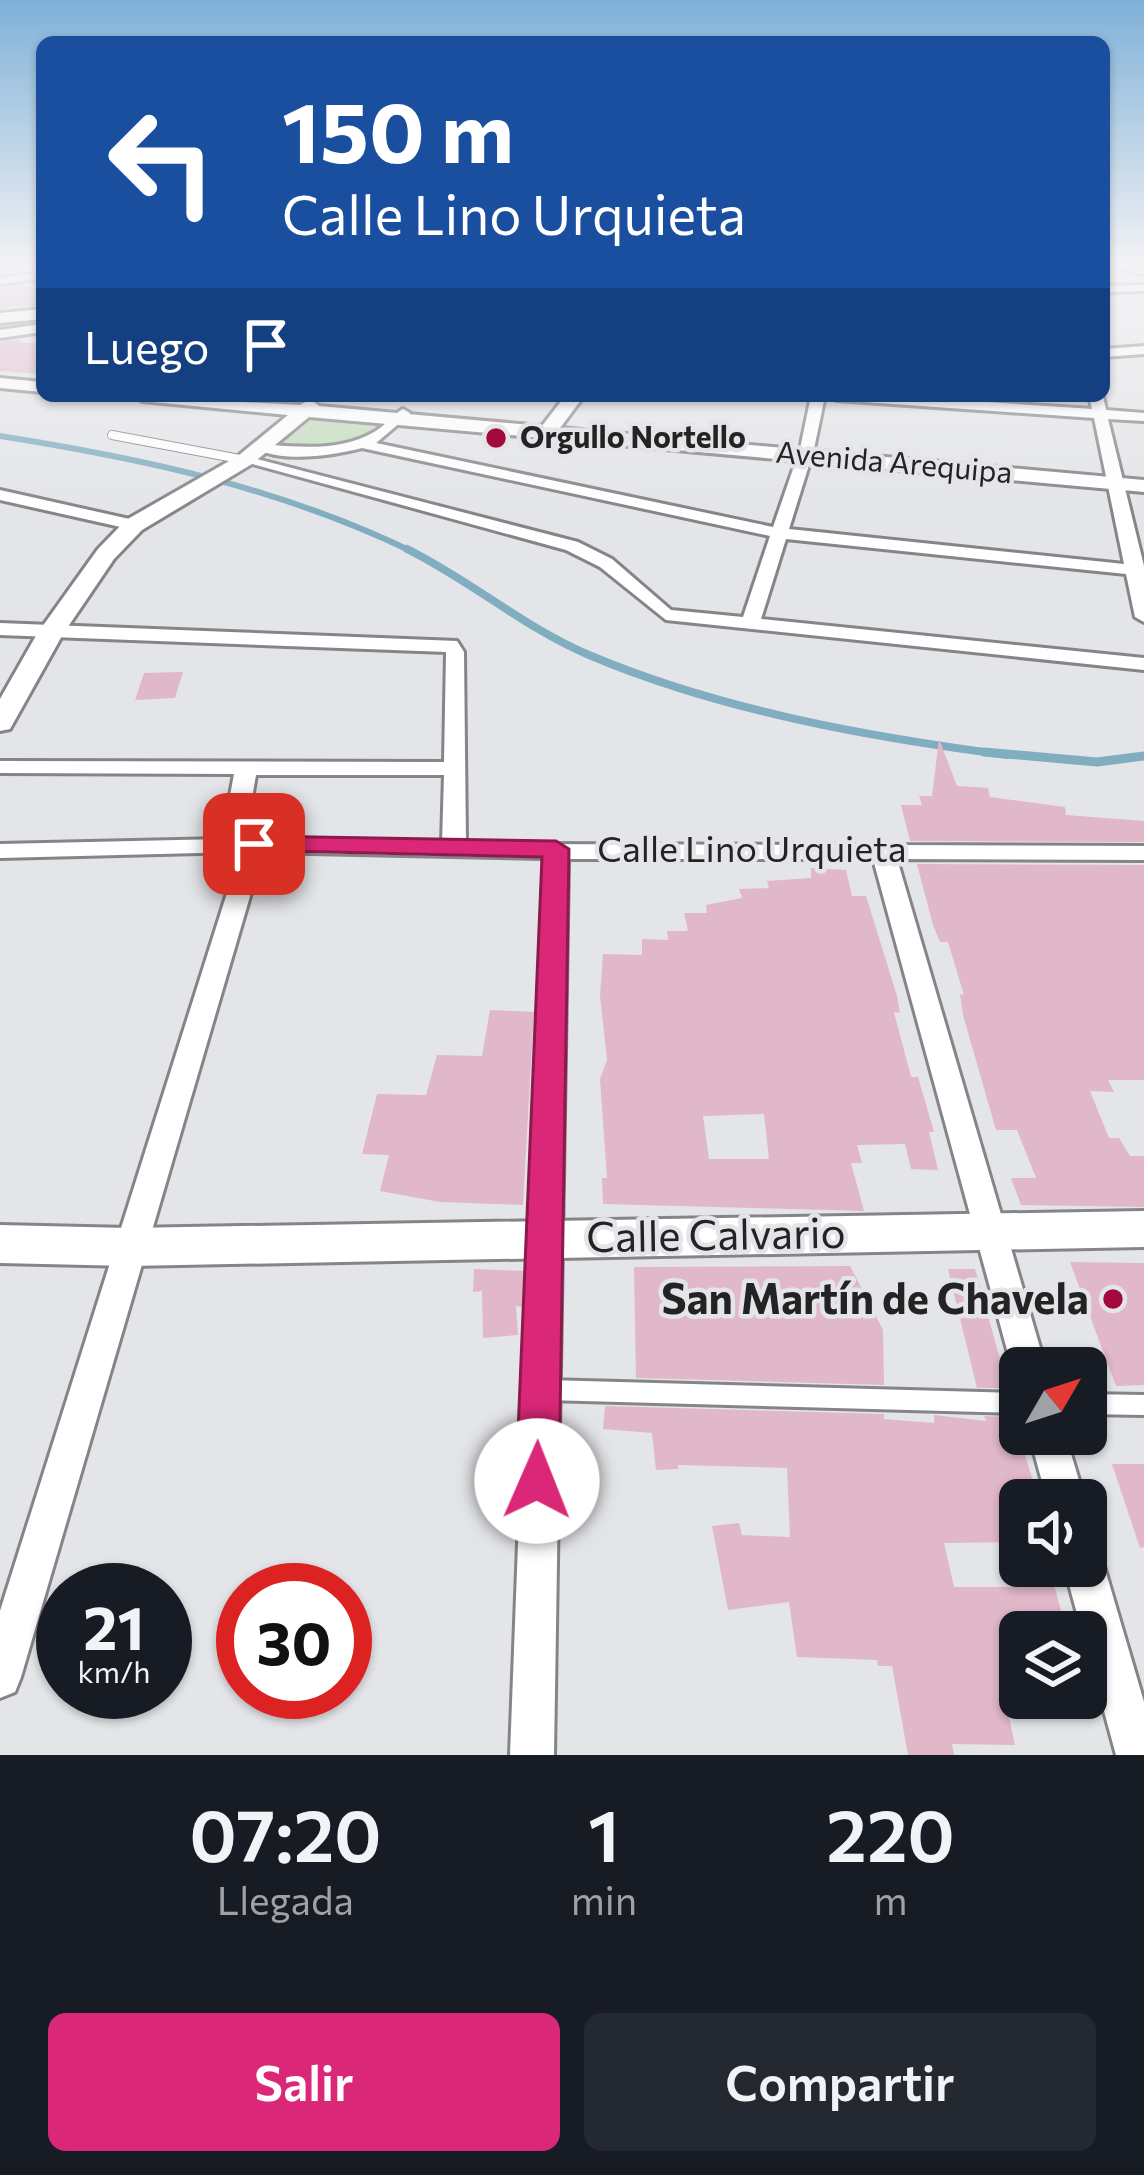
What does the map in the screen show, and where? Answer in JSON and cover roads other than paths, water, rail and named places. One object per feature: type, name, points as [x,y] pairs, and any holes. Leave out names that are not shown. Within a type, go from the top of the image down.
[{"type":"main road","points":[[0,380],[36,383]]},
{"type":"main road","name":"Avenida Arequipa","points":[[228,402],[1144,483]]},
{"type":"main road","name":"Avenida Arequipa","points":[[256,402],[295,407]]},
{"type":"main road","points":[[550,429],[570,402]]},
{"type":"main road","points":[[0,743],[10,706],[121,556],[127,535],[200,484],[249,457],[295,407]]},
{"type":"main road","name":"Calle Calvario","points":[[0,1244],[129,1247],[1144,1229]]},
{"type":"street","points":[[1110,353],[1144,350]]},
{"type":"street","points":[[750,624],[806,452],[817,402]]},
{"type":"street","points":[[924,402],[1144,417]]},
{"type":"street","points":[[1097,402],[1140,571],[1144,617]]},
{"type":"street","points":[[249,457],[362,444],[385,436],[401,415]]},
{"type":"street","points":[[362,444],[777,533],[1140,571]]},
{"type":"street","points":[[249,457],[572,546],[606,563],[666,615],[1144,664]]},
{"type":"street","points":[[0,495],[127,535]]},
{"type":"street","points":[[0,629],[59,635],[450,645],[454,851]]},
{"type":"street","points":[[0,766],[455,769]]},
{"type":"street","points":[[0,1677],[243,845],[246,768]]},
{"type":"street","name":"Calle Lino Urquieta","points":[[0,851],[243,845],[454,851],[1144,853]]},
{"type":"street","points":[[532,1755],[556,849]]},
{"type":"street","points":[[882,849],[1022,1347]]},
{"type":"street","points":[[1090,1587],[1138,1755]]},
{"type":"lane","points":[[112,435],[249,457]]},
{"type":"lane","points":[[539,1390],[999,1402]]},
{"type":"lane","points":[[1107,1404],[1144,1405]]},
{"type":"waterway","points":[[0,436],[107,455],[263,493],[410,551]]},
{"type":"waterway","points":[[410,551],[565,644],[639,674],[795,719],[989,752]]},
{"type":"waterway","points":[[984,752],[989,752]]},
{"type":"waterway","points":[[989,752],[1097,762],[1144,756]]},
{"type":"waterway","points":[[989,752],[1007,755]]},
{"type":"place","name":"Orgullo Nortello","points":[[496,438]]},
{"type":"place","name":"San Martín de Chavela","points":[[1113,1299]]}]
